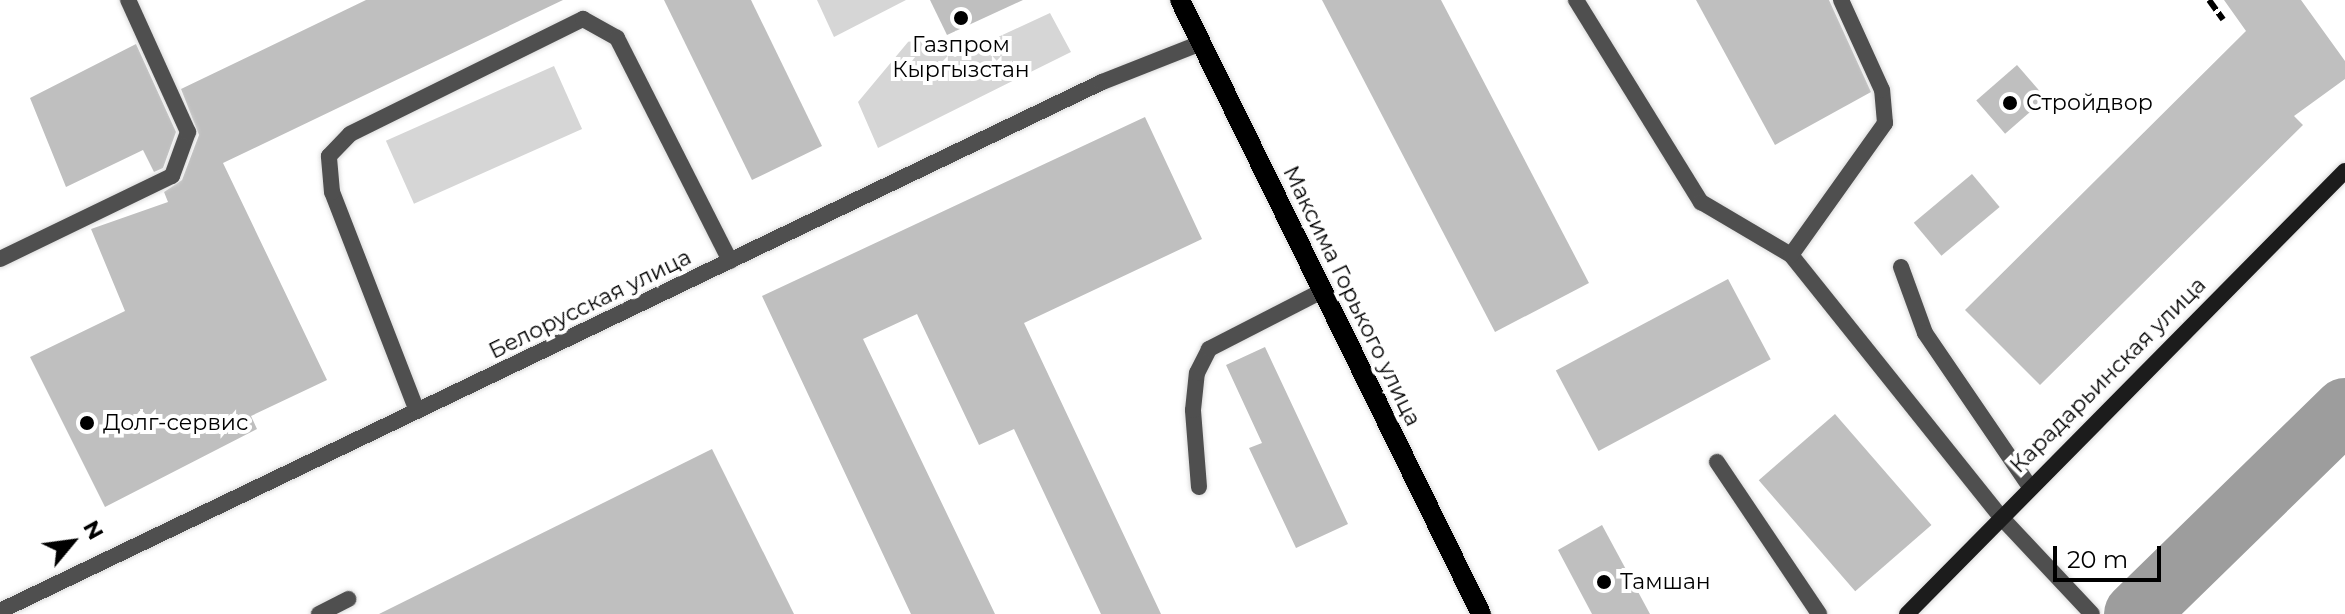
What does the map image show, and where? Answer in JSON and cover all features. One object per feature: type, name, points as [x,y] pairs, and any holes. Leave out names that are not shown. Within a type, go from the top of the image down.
[{"type":"main road","name":"Максима Горького улица","points":[[1180,0],[1481,614]]},
{"type":"street","points":[[0,259],[172,176],[188,132],[128,0]]},
{"type":"street","points":[[1576,0],[1701,202],[1791,255],[2000,516],[2092,614]]},
{"type":"street","points":[[1791,255],[1885,123],[1882,90],[1841,0]]},
{"type":"street","points":[[417,411],[332,192],[329,156],[350,134],[583,19],[617,38],[730,261]]},
{"type":"street","name":"Белорусская улица","points":[[3,608],[730,261],[1201,43]]},
{"type":"street","name":"Карадарьинская улица","points":[[1907,614],[2028,484],[2345,171]]},
{"type":"street","points":[[1901,267],[1925,333],[2028,484]]},
{"type":"street","points":[[1199,487],[1193,410],[1197,373],[1209,349],[1322,291]]},
{"type":"street","points":[[1717,462],[1819,614]]},
{"type":"street","points":[[319,614],[348,599]]},
{"type":"shaded area","points":[[817,0],[906,0],[834,37]]},
{"type":"shaded area","points":[[1050,13],[1071,52],[878,148],[858,102],[913,36],[955,57]]},
{"type":"shaded area","points":[[554,66],[582,129],[414,204],[386,141]]},
{"type":"building","points":[[366,0],[563,0],[223,163],[327,380],[251,416],[257,429],[105,507],[30,357],[125,311],[91,229],[168,202],[164,192],[182,180],[199,135],[181,89]]},
{"type":"building","points":[[664,0],[751,0],[822,146],[752,180]]},
{"type":"building","name":"Газпром Кыргызстан","points":[[930,0],[1023,0],[947,35]]},
{"type":"building","points":[[1322,0],[1441,0],[1589,283],[1495,332]]},
{"type":"building","points":[[1696,0],[1829,0],[1871,92],[1775,145]]},
{"type":"building","points":[[2224,0],[2301,0],[2345,61],[2345,79],[2294,116],[2303,125],[2040,385],[1965,310],[2246,31]]},
{"type":"building","points":[[136,44],[176,132],[163,168],[154,172],[143,150],[66,187],[30,98]]},
{"type":"building","points":[[2017,65],[2046,98],[2005,134],[1976,100]]},
{"type":"building","points":[[1145,117],[1202,239],[1024,323],[1161,614],[1101,614],[1014,429],[979,445],[917,314],[863,339],[995,614],[911,614],[762,296]]},
{"type":"building","points":[[1972,174],[2000,207],[1941,256],[1914,223]]},
{"type":"building","points":[[1728,279],[1771,359],[1599,451],[1556,371]]},
{"type":"building","points":[[1265,347],[1348,524],[1296,548],[1249,448],[1262,443],[1226,365]]},
{"type":"building","points":[[1835,414],[1931,525],[1855,591],[1759,480]]},
{"type":"building","points":[[712,449],[794,614],[379,614]]},
{"type":"building","name":"Тамшан","points":[[1602,525],[1650,614],[1592,614],[1558,550]]},
{"type":"waterway","points":[[2136,614],[2345,410]]},
{"type":"railway","points":[[2209,0],[2223,19]]},
{"type":"place","name":"Газпром Кыргызстан","points":[[961,18]]},
{"type":"place","name":"Стройдвор","points":[[2010,103]]},
{"type":"place","name":"Долг-сервис","points":[[87,423]]},
{"type":"place","name":"Тамшан","points":[[1604,582]]}]
